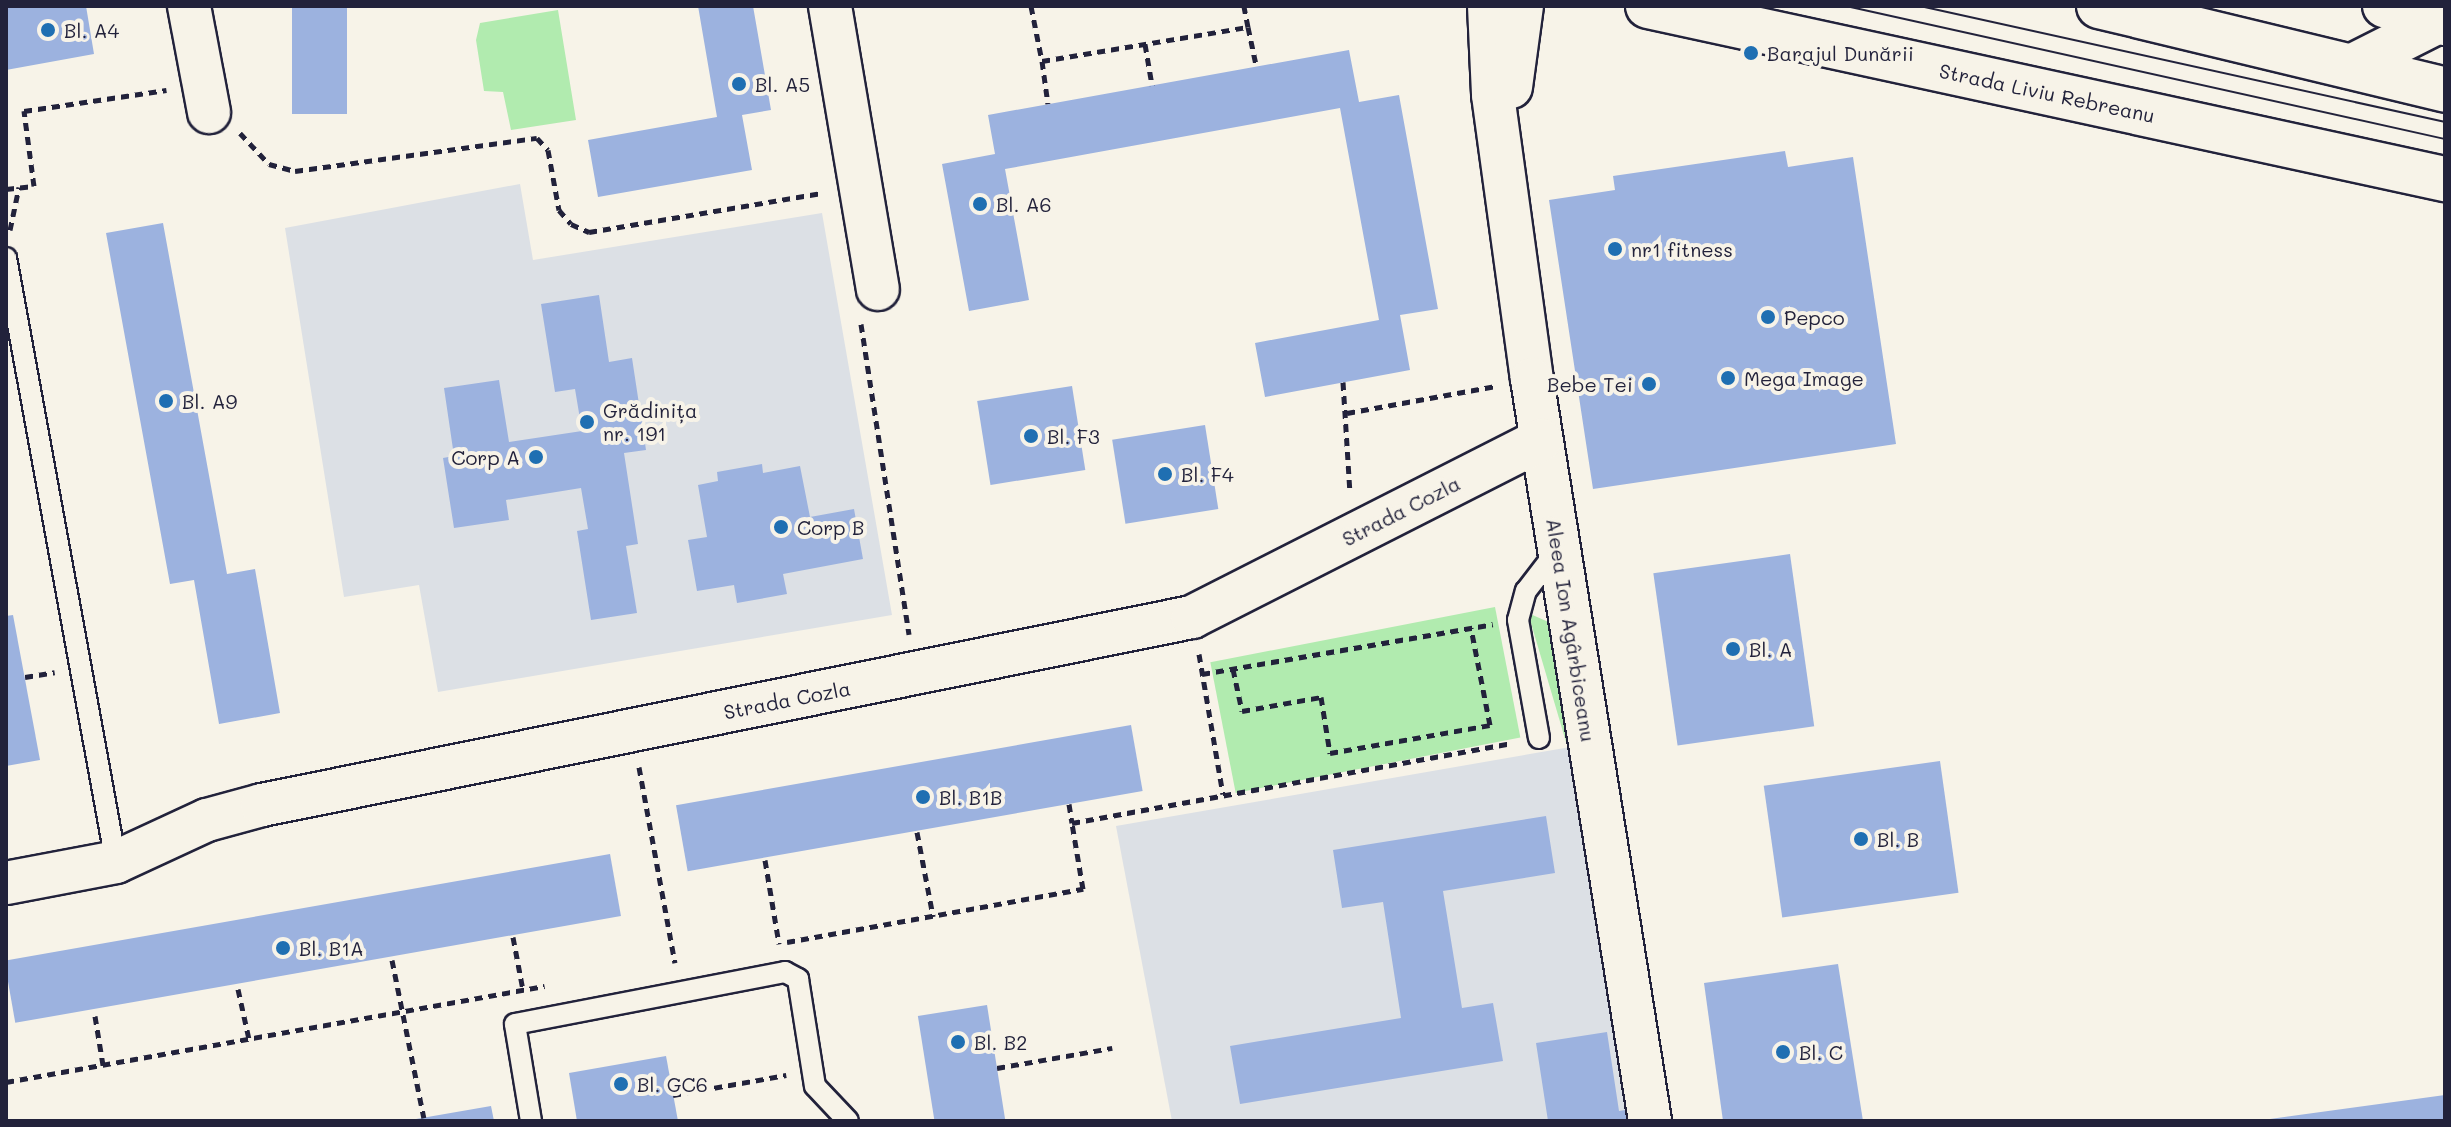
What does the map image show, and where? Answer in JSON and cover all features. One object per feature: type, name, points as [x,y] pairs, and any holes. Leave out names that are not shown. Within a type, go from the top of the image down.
[{"type":"street","points":[[189,6],[209,112]]},
{"type":"street","points":[[830,6],[878,289]]},
{"type":"street","name":"Aleea Ion Agârbiceanu","points":[[1489,6],[1489,60],[1532,379],[1650,1121]]},
{"type":"street","name":"Aleea Ion Agârbiceanu","points":[[1499,139],[1509,109],[1522,6]]},
{"type":"street","name":"Strada Liviu Rebreanu","points":[[1648,6],[2445,179]]},
{"type":"street","points":[[2099,6],[2445,90]]},
{"type":"street","points":[[2384,6],[2441,23]]},
{"type":"street","points":[[2349,67],[2441,23]]},
{"type":"street","name":"Strada Cozla","points":[[6,883],[116,862],[207,820],[262,805],[1192,617],[1541,440]]},
{"type":"lane","points":[[6,258],[116,862]]},
{"type":"lane","points":[[1539,738],[1518,620],[1526,591],[1558,549]]},
{"type":"lane","points":[[531,1121],[515,1024],[785,972],[798,979],[815,1086],[848,1121]]},
{"type":"path","points":[[1031,6],[1048,104]]},
{"type":"path","points":[[1244,6],[1256,66]]},
{"type":"path","points":[[1042,61],[1248,27]]},
{"type":"path","points":[[1145,44],[1152,85]]},
{"type":"path","points":[[6,189],[34,186],[24,111],[171,89],[199,66]]},
{"type":"path","points":[[209,112],[254,143],[269,164],[295,171],[537,138],[548,150],[559,210],[571,224],[589,232],[860,186]]},
{"type":"path","points":[[9,234],[19,187]]},
{"type":"path","points":[[878,289],[856,294],[915,674]]},
{"type":"path","points":[[1347,413],[1532,379]]},
{"type":"path","points":[[1343,382],[1351,536]]},
{"type":"path","points":[[1192,617],[1223,794]]},
{"type":"path","points":[[1202,674],[1518,620]]},
{"type":"path","points":[[1233,669],[1242,711],[1321,697],[1330,753],[1476,728],[1490,725],[1471,628]]},
{"type":"path","points":[[632,731],[675,963]]},
{"type":"path","points":[[1072,823],[1539,738]]},
{"type":"path","points":[[1069,804],[1083,889]]},
{"type":"path","points":[[917,832],[933,916]]},
{"type":"path","points":[[765,860],[779,944]]},
{"type":"path","points":[[513,937],[523,990]]},
{"type":"path","points":[[392,960],[424,1118]]},
{"type":"path","points":[[238,989],[249,1039]]},
{"type":"path","points":[[95,1016],[103,1065]]},
{"type":"path","points":[[997,1068],[1112,1048]]},
{"type":"path","points":[[673,1095],[813,1070]]},
{"type":"shaded area","name":"Grădinița nr. 191","points":[[520,184],[533,260],[822,213],[892,615],[438,692],[419,585],[344,597],[285,228]]},
{"type":"shaded area","points":[[1582,745],[1644,1121],[1172,1121],[1116,826]]},
{"type":"green space","points":[[558,10],[576,120],[511,130],[503,92],[484,91],[476,40],[480,23]]},
{"type":"green space","points":[[1495,607],[1520,738],[1236,793],[1210,662]]},
{"type":"green space","points":[[1528,613],[1553,624],[1599,737],[1566,742]]},
{"type":"building","name":"Bl. A4","points":[[8,6],[86,6],[94,54],[6,70]]},
{"type":"building","points":[[292,6],[347,6],[347,114],[292,114]]},
{"type":"building","name":"Bl. A5","points":[[698,6],[753,6],[771,110],[742,115],[752,170],[598,197],[588,140],[717,117]]},
{"type":"building","name":"Bl. A6","points":[[1349,50],[1359,102],[1399,95],[1438,309],[1400,315],[1410,370],[1265,397],[1255,343],[1379,320],[1340,108],[1005,169],[1029,300],[969,311],[942,164],[995,154],[988,115]]},
{"type":"building","points":[[1785,151],[1788,167],[1853,157],[1896,444],[1593,489],[1549,200],[1615,190],[1613,176]]},
{"type":"building","name":"Bl. A9","points":[[163,223],[227,574],[255,569],[280,713],[219,724],[194,580],[170,584],[106,233]]},
{"type":"building","name":"Corp A","points":[[599,295],[609,362],[632,358],[646,450],[624,453],[638,544],[626,546],[637,613],[591,620],[577,531],[588,529],[581,488],[506,500],[509,520],[454,528],[443,458],[454,456],[444,388],[499,380],[509,442],[582,431],[575,389],[555,392],[541,304]]},
{"type":"building","name":"Bl. F3","points":[[1072,386],[1085,470],[990,485],[977,401]]},
{"type":"building","name":"Bl. F4","points":[[1205,425],[1218,509],[1125,524],[1112,440]]},
{"type":"building","name":"Corp B","points":[[762,464],[763,473],[800,466],[810,517],[854,509],[863,559],[783,574],[787,594],[737,603],[734,585],[697,591],[688,540],[707,537],[698,485],[718,481],[717,472]]},
{"type":"building","name":"Bl. A","points":[[1790,554],[1814,726],[1678,746],[1653,573]]},
{"type":"building","points":[[13,615],[40,760],[6,766],[6,616]]},
{"type":"building","name":"Bl. B1B","points":[[1131,725],[1143,791],[688,871],[676,805]]},
{"type":"building","name":"Bl. B","points":[[1940,761],[1959,893],[1782,917],[1764,786]]},
{"type":"building","points":[[1546,816],[1555,873],[1443,891],[1462,1008],[1493,1003],[1503,1061],[1240,1104],[1230,1046],[1401,1018],[1383,902],[1342,908],[1333,850]]},
{"type":"building","name":"Bl. B1A","points":[[610,854],[621,916],[15,1023],[6,961]]},
{"type":"building","name":"Bl. C","points":[[1838,964],[1863,1121],[1723,1121],[1704,983]]},
{"type":"building","name":"Bl. B2","points":[[987,1005],[1005,1121],[935,1121],[918,1016]]},
{"type":"building","points":[[1607,1032],[1619,1111],[1638,1108],[1640,1121],[1548,1121],[1536,1043]]},
{"type":"building","name":"Bl. GC6","points":[[666,1056],[678,1121],[577,1121],[569,1073]]},
{"type":"building","points":[[2445,1095],[2445,1121],[2270,1121],[2270,1119]]},
{"type":"building","points":[[491,1106],[494,1121],[416,1121],[416,1119]]},
{"type":"tram line","points":[[1846,6],[2445,139]]},
{"type":"tram line","points":[[1920,6],[2445,122]]},
{"type":"place","name":"Bl. A4","points":[[48,30]]},
{"type":"place","name":"Barajul Dunării","points":[[1751,53]]},
{"type":"place","name":"Bl. A5","points":[[739,84]]},
{"type":"place","name":"Bl. A6","points":[[980,204]]},
{"type":"place","name":"nr1 fitness","points":[[1615,249]]},
{"type":"place","name":"Pepco","points":[[1768,317]]},
{"type":"place","name":"Mega Image","points":[[1728,378]]},
{"type":"place","name":"Bebe Tei","points":[[1649,384]]},
{"type":"place","name":"Bl. A9","points":[[166,401]]},
{"type":"place","name":"Grădinița nr. 191","points":[[587,422]]},
{"type":"place","name":"Bl. F3","points":[[1031,436]]},
{"type":"place","name":"Corp A","points":[[536,457]]},
{"type":"place","name":"Bl. F4","points":[[1165,474]]},
{"type":"place","name":"Corp B","points":[[781,527]]},
{"type":"place","name":"Bl. A","points":[[1733,649]]},
{"type":"place","name":"Bl. B1B","points":[[923,797]]},
{"type":"place","name":"Bl. B","points":[[1861,839]]},
{"type":"place","name":"Bl. B1A","points":[[283,948]]},
{"type":"place","name":"Bl. B2","points":[[958,1042]]},
{"type":"place","name":"Bl. C","points":[[1783,1052]]},
{"type":"place","name":"Bl. GC6","points":[[621,1084]]}]
